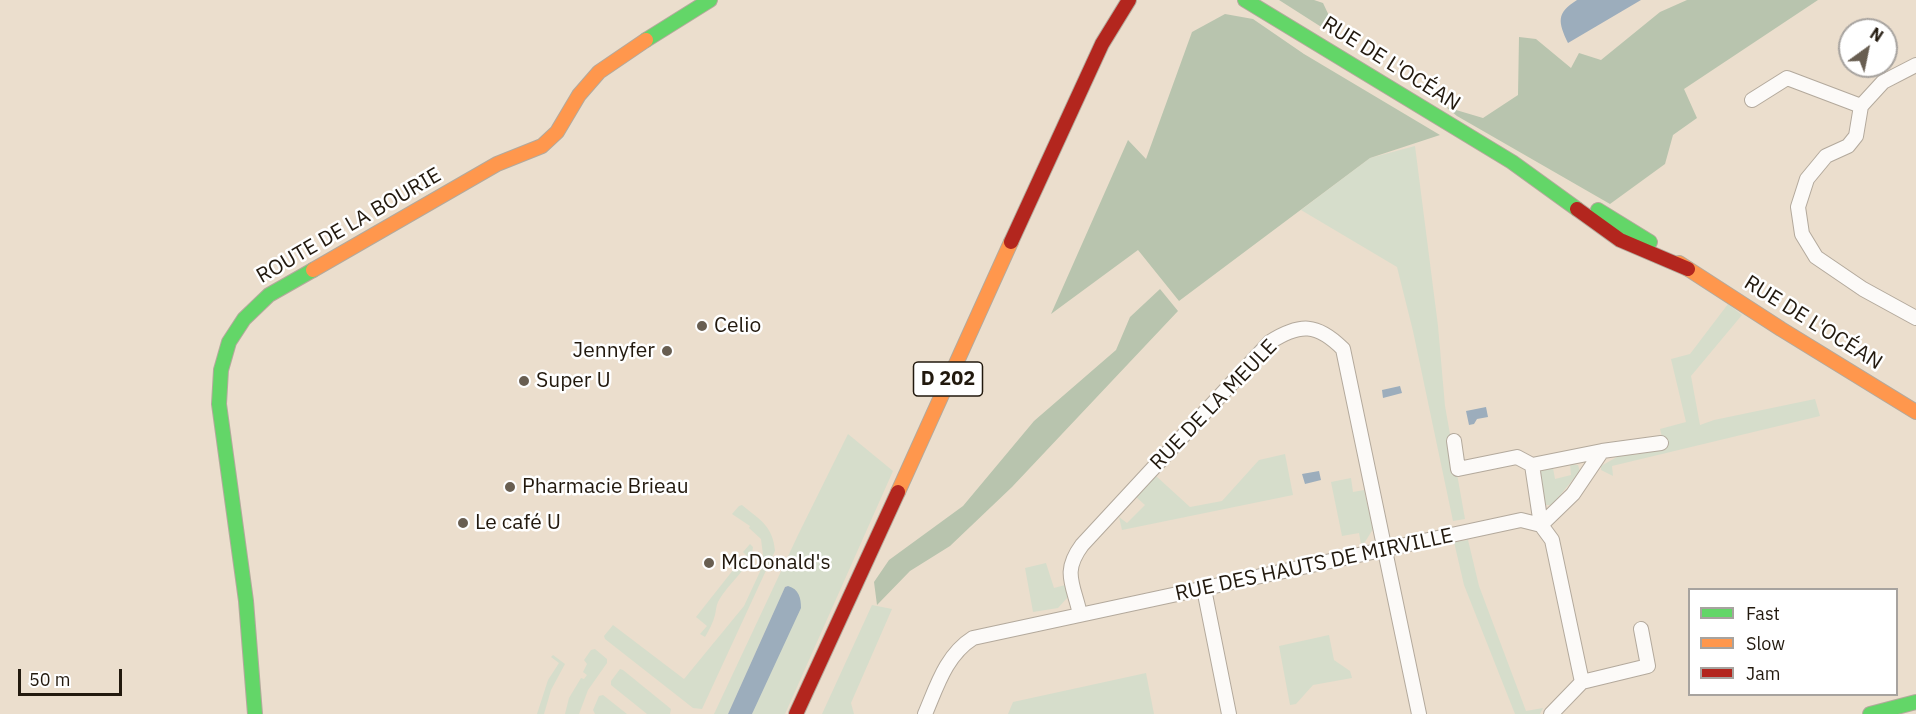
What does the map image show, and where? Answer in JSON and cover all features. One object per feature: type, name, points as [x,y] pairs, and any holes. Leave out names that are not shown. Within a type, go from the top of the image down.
[{"type":"main road","name":"ROUTE DE LA BOURIE","points":[[255,714],[246,602],[219,404],[220,372],[232,334],[242,319],[269,296],[497,164],[536,150],[549,141],[566,120],[576,99],[603,68],[710,0]]},
{"type":"main road","name":"D 202","points":[[1102,44],[1114,0]]},
{"type":"main road","name":"D 202","points":[[796,714],[1102,44],[1129,0]]},
{"type":"main road","name":"RUE DE L'OCÉAN","points":[[1246,0],[1512,162],[1592,222],[1620,240],[1688,269],[1916,412]]},
{"type":"main road","points":[[1870,714],[1916,702]]},
{"type":"street","points":[[1916,65],[1883,82],[1861,106],[1856,135],[1848,146],[1826,156],[1807,178],[1798,207],[1802,234],[1816,257],[1863,289],[1916,318]]},
{"type":"street","points":[[1752,100],[1786,78],[1861,106]]},
{"type":"street","name":"RUE DE LA MEULE","points":[[1080,614],[1069,570],[1073,557],[1082,545],[1270,342],[1286,332],[1299,328],[1314,328],[1332,338],[1343,349],[1419,714]]},
{"type":"street","points":[[1454,441],[1458,469],[1517,457],[1532,465],[1661,443]]},
{"type":"street","points":[[1541,525],[1573,494],[1602,452]]},
{"type":"street","points":[[1532,465],[1541,525],[1552,540],[1582,682]]},
{"type":"street","name":"RUE DES HAUTS DE MIRVILLE","points":[[925,714],[945,667],[962,645],[973,638],[1521,520],[1541,525]]},
{"type":"street","points":[[1204,588],[1229,714]]},
{"type":"street","points":[[1551,714],[1582,682],[1648,666],[1641,629]]},
{"type":"green space","points":[[1279,0],[1314,0],[1323,3],[1332,22],[1326,30]]},
{"type":"green space","points":[[1687,0],[1818,0],[1684,89],[1697,118],[1673,135],[1665,164],[1610,204],[1457,116],[1446,107],[1483,118],[1518,95],[1519,37],[1536,39],[1571,68],[1579,53],[1601,60],[1660,12]]},
{"type":"green space","points":[[1225,14],[1253,19],[1304,54],[1440,135],[1370,158],[1179,301],[1138,250],[1051,314],[1128,140],[1146,159],[1192,32]]},
{"type":"green space","points":[[1415,146],[1438,326],[1445,406],[1465,519],[1453,521],[1413,331],[1397,267],[1301,210],[1370,158]]},
{"type":"green space","points":[[1160,289],[1178,311],[1012,487],[950,546],[910,571],[877,605],[874,582],[889,560],[963,506],[1034,421],[1116,350],[1130,317]]},
{"type":"green space","points":[[1728,304],[1742,315],[1691,376],[1700,425],[1815,399],[1820,416],[1612,466],[1613,476],[1601,470],[1601,466],[1624,453],[1633,455],[1665,449],[1660,429],[1686,422],[1671,359],[1690,354]]},
{"type":"green space","points":[[848,434],[893,471],[785,714],[752,714],[788,586],[785,587],[728,714],[714,714],[798,535]]},
{"type":"green space","points":[[1285,454],[1293,495],[1122,530],[1119,517],[1127,523],[1145,505],[1136,497],[1156,476],[1190,507],[1222,501],[1259,460]]},
{"type":"green space","points":[[1570,464],[1578,465],[1580,471],[1552,505],[1546,505],[1538,474],[1553,468],[1555,479],[1571,475]]},
{"type":"green space","points":[[1351,478],[1353,492],[1364,490],[1373,529],[1365,542],[1361,544],[1359,533],[1342,536],[1331,482]]},
{"type":"green space","points":[[742,505],[768,529],[772,535],[775,551],[702,709],[693,708],[604,636],[613,625],[684,679],[744,606],[764,563],[761,539],[749,528],[750,526],[732,514]]},
{"type":"green space","points":[[1468,540],[1479,586],[1526,711],[1543,708],[1540,714],[1515,714],[1464,585],[1454,542]]},
{"type":"green space","points":[[750,544],[753,547],[748,562],[722,595],[705,637],[700,634],[707,626],[696,617],[737,565],[739,566],[747,556],[743,552]]},
{"type":"green space","points":[[1046,563],[1054,588],[1065,585],[1068,597],[1058,608],[1033,612],[1025,568]]},
{"type":"green space","points":[[872,605],[892,609],[851,703],[854,714],[822,714]]},
{"type":"green space","points":[[1329,635],[1334,660],[1350,671],[1352,678],[1313,685],[1296,704],[1290,705],[1279,646]]},
{"type":"green space","points":[[595,649],[607,659],[607,663],[588,690],[579,714],[565,714],[569,698],[581,678],[584,679],[587,675],[583,672],[587,664],[584,660],[591,650]]},
{"type":"green space","points":[[553,655],[565,664],[551,690],[544,714],[537,714],[548,680],[559,663],[551,657]]},
{"type":"green space","points":[[620,669],[671,709],[670,714],[647,714],[611,685],[611,681]]},
{"type":"green space","points":[[1146,673],[1154,714],[1008,714],[1013,702]]},
{"type":"green space","points":[[603,695],[627,714],[595,714],[593,710],[599,696]]},
{"type":"water","points":[[1577,0],[1641,0],[1568,43],[1562,29],[1561,18],[1565,9]]},
{"type":"water","points":[[1400,386],[1402,393],[1383,398],[1382,390]]},
{"type":"water","points":[[1486,407],[1488,417],[1477,419],[1474,424],[1469,425],[1466,411]]},
{"type":"water","points":[[1319,471],[1321,480],[1305,484],[1302,474]]},
{"type":"water","points":[[788,586],[799,594],[801,608],[752,714],[728,714],[785,587]]},
{"type":"traffic: fast","points":[[646,40],[710,0]]},
{"type":"traffic: fast","points":[[1245,0],[1512,162],[1577,209]]},
{"type":"traffic: fast","points":[[1598,210],[1650,242]]},
{"type":"traffic: fast","points":[[255,714],[246,601],[219,404],[221,370],[229,342],[244,319],[269,295],[313,270]]},
{"type":"traffic: fast","points":[[1870,714],[1916,702]]},
{"type":"traffic: slow","points":[[313,270],[497,164],[542,146],[557,132],[579,95],[599,72],[646,40]]},
{"type":"traffic: slow","points":[[898,492],[1011,242]]},
{"type":"traffic: slow","points":[[1679,263],[1916,412]]},
{"type":"traffic: jam","points":[[1011,242],[1102,44],[1129,0]]},
{"type":"traffic: jam","points":[[1577,209],[1620,240],[1688,269]]},
{"type":"traffic: jam","points":[[796,714],[898,492]]},
{"type":"place","name":"Celio","points":[[702,326]]},
{"type":"place","name":"Jennyfer","points":[[667,351]]},
{"type":"place","name":"Super U","points":[[524,381]]},
{"type":"place","name":"Pharmacie Brieau","points":[[510,487]]},
{"type":"place","name":"Le café U","points":[[463,523]]},
{"type":"place","name":"McDonald's","points":[[709,563]]}]
